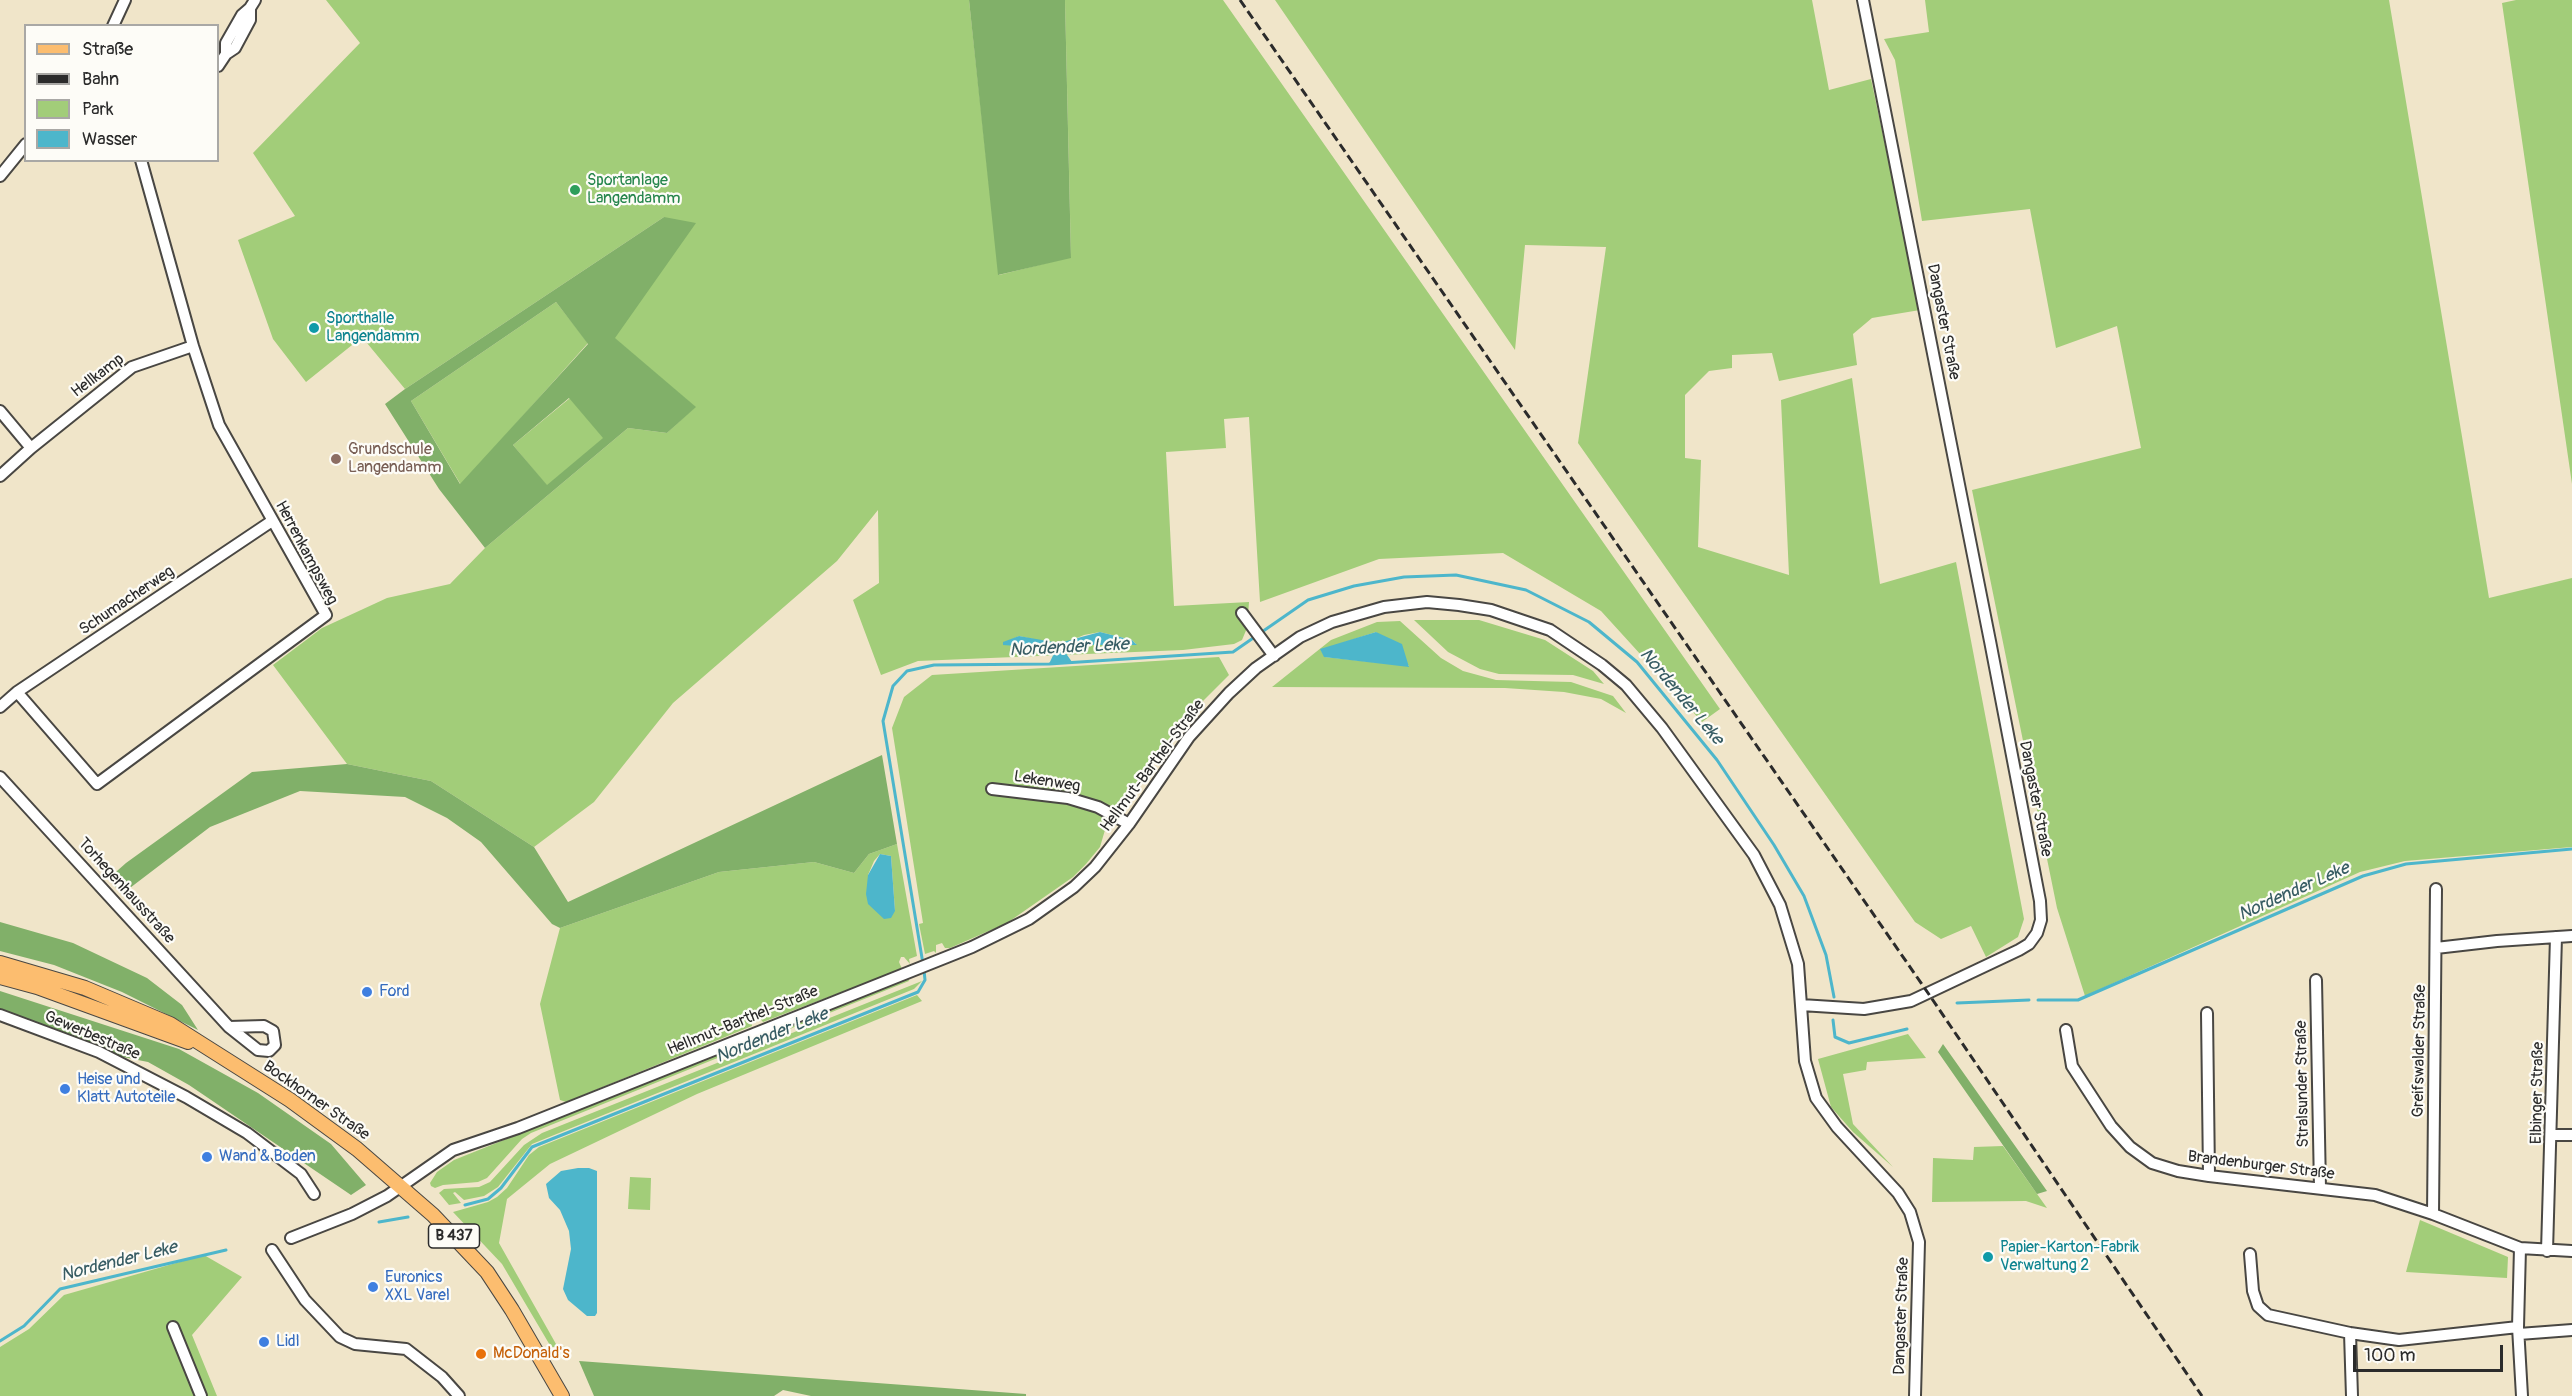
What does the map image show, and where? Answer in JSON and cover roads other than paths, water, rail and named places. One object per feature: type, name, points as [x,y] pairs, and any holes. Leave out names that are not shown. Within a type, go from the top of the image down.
[{"type":"main road","name":"Bockhorner Straße","points":[[0,963],[85,988],[170,1024],[290,1100],[357,1149],[402,1187]]},
{"type":"main road","name":"Bockhorner Straße","points":[[0,977],[37,987],[207,1049]]},
{"type":"main road","name":"B 437","points":[[402,1187],[470,1252],[487,1272],[562,1396]]},
{"type":"street","points":[[114,24],[125,0]]},
{"type":"street","name":"Dangaster Straße","points":[[1863,0],[1990,641],[2040,902],[2041,920],[2037,933],[2029,944],[1911,1001],[1864,1009],[1801,1005],[1805,1061],[1816,1098],[1837,1127],[1898,1193],[1910,1212],[1919,1242],[1915,1396]]},
{"type":"street","points":[[219,64],[226,54],[235,48],[250,20],[253,4]]},
{"type":"street","points":[[0,176],[24,146]]},
{"type":"street","name":"Herrenkampsweg","points":[[17,692],[97,784],[326,615],[219,425],[193,346],[142,162]]},
{"type":"street","name":"Hellkamp","points":[[0,476],[31,448],[132,367],[193,346]]},
{"type":"street","points":[[0,411],[31,448]]},
{"type":"street","name":"Schumacherweg","points":[[0,708],[17,692],[272,521]]},
{"type":"street","name":"Hellmut-Barthel-Straße","points":[[291,1238],[352,1214],[402,1187],[453,1150],[518,1128],[937,961],[1001,933],[1050,904],[1074,887],[1095,867],[1129,824],[1189,737],[1207,715],[1256,668],[1300,637],[1332,622],[1384,607],[1427,602],[1491,610],[1520,618],[1550,630],[1576,646],[1626,685],[1662,728],[1754,855],[1780,905],[1798,964],[1801,1005]]},
{"type":"street","points":[[1242,613],[1274,656]]},
{"type":"street","name":"Torhegenhausstraße","points":[[0,777],[229,1027]]},
{"type":"street","name":"Lekenweg","points":[[992,789],[1068,798],[1098,807],[1129,824]]},
{"type":"street","name":"Greifswalder Straße","points":[[2433,1214],[2436,889]]},
{"type":"street","points":[[2436,948],[2572,936]]},
{"type":"street","name":"Elbinger Straße","points":[[2547,1251],[2556,937]]},
{"type":"street","name":"Stralsunder Straße","points":[[2316,980],[2320,1188]]},
{"type":"street","points":[[2206,1013],[2208,1176]]},
{"type":"street","name":"Gewerbestraße","points":[[0,1015],[99,1052],[186,1097],[247,1133],[300,1173],[314,1194]]},
{"type":"street","name":"Brandenburger Straße","points":[[2066,1030],[2072,1066],[2111,1126],[2130,1147],[2152,1163],[2178,1171],[2208,1176],[2375,1195],[2433,1214],[2520,1248],[2572,1251]]},
{"type":"street","points":[[2552,1135],[2572,1135]]},
{"type":"street","points":[[2520,1248],[2519,1330],[2522,1396]]},
{"type":"street","points":[[272,1250],[305,1300],[340,1337],[356,1344],[406,1349],[442,1377],[459,1396]]},
{"type":"street","points":[[2250,1254],[2253,1291],[2258,1306],[2268,1315],[2350,1333],[2399,1340],[2519,1330],[2572,1330]]},
{"type":"street","points":[[173,1327],[201,1396]]},
{"type":"street","points":[[2350,1333],[2352,1396]]},
{"type":"water","points":[[1100,632],[1132,640],[1137,645],[1086,645],[1066,648],[1065,652],[1072,662],[1049,664],[1056,649],[1003,645],[1003,642],[1019,636],[1059,643]]},
{"type":"water","points":[[1376,632],[1402,644],[1409,667],[1324,657],[1320,649]]},
{"type":"water","points":[[880,854],[891,856],[895,911],[891,918],[884,919],[868,904],[866,894],[868,875]]},
{"type":"water","points":[[578,1168],[597,1171],[597,1313],[595,1316],[587,1316],[568,1300],[563,1289],[571,1249],[569,1231],[560,1210],[549,1198],[546,1184],[561,1171]]},
{"type":"waterway","name":"Nordender Leke","points":[[923,964],[883,721],[893,686],[907,671],[934,665],[1049,664],[1233,652],[1308,600],[1354,586],[1404,577],[1456,575],[1526,590],[1589,622],[1637,662],[1717,760],[1774,845],[1804,896],[1826,955],[1834,997]]},
{"type":"waterway","name":"Nordender Leke","points":[[2038,1000],[2078,1000],[2363,876],[2406,864],[2572,849]]},
{"type":"waterway","name":"Nordender Leke","points":[[465,1205],[488,1199],[501,1188],[532,1147],[918,992],[925,980],[924,970]]},
{"type":"waterway","name":"Nordender Leke","points":[[1957,1003],[2029,1000]]},
{"type":"waterway","name":"Nordender Leke","points":[[1833,1020],[1835,1037],[1849,1043],[1907,1029]]},
{"type":"waterway","name":"Nordender Leke","points":[[379,1222],[408,1217]]},
{"type":"waterway","name":"Nordender Leke","points":[[0,1341],[24,1326],[60,1289],[226,1250]]},
{"type":"railway","points":[[1240,0],[1928,993],[2202,1396]]},
{"type":"place","name":"Sportanlage Langendamm","points":[[575,190]]},
{"type":"place","name":"Sporthalle Langendamm","points":[[314,328]]},
{"type":"place","name":"Grundschule Langendamm","points":[[336,459]]},
{"type":"place","name":"Ford","points":[[367,992]]},
{"type":"place","name":"Heise und Klatt Autoteile","points":[[65,1089]]},
{"type":"place","name":"Wand & Boden","points":[[207,1157]]},
{"type":"place","name":"Papier-Karton-Fabrik Verwaltung 2","points":[[1988,1257]]},
{"type":"place","name":"Euronics XXL Varel","points":[[373,1287]]},
{"type":"place","name":"Lidl","points":[[264,1342]]},
{"type":"place","name":"McDonald's","points":[[481,1354]]}]
